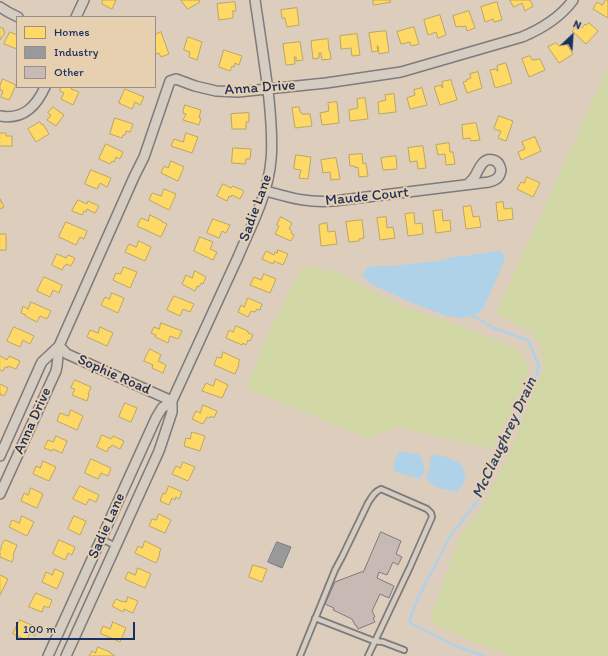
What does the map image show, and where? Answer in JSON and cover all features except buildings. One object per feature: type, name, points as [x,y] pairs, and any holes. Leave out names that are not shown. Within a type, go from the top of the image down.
[{"type":"street","points":[[76,16],[84,0]]},
{"type":"street","name":"Sadie Lane","points":[[66,656],[159,451],[172,412],[172,401],[260,208],[266,191],[270,170],[272,126],[255,0]]},
{"type":"street","name":"Anna Drive","points":[[0,493],[56,371],[59,346],[144,157],[170,81],[176,79],[194,86],[216,91],[238,92],[326,83],[401,72],[514,40],[531,33],[551,22],[564,11],[573,0]]},
{"type":"street","points":[[0,7],[16,16]]},
{"type":"street","points":[[0,116],[18,116],[30,109],[38,100],[44,88]]},
{"type":"street","name":"Maude Court","points":[[266,191],[304,201],[324,202],[468,184]]},
{"type":"street","name":"Anna Drive","points":[[0,456],[42,362],[59,346]]},
{"type":"street","name":"Sophie Road","points":[[59,346],[68,354],[172,401]]},
{"type":"street","name":"Sadie Lane","points":[[48,656],[156,418],[162,408],[172,401]]},
{"type":"lane","points":[[300,656],[335,570],[373,494],[381,489],[428,509],[432,517],[368,656]]},
{"type":"lane","points":[[101,539],[116,546]]},
{"type":"lane","points":[[315,618],[374,641],[383,642],[404,650]]},
{"type":"green space","points":[[608,67],[608,656],[511,656],[481,645],[431,623],[432,613],[460,536],[480,510],[507,459],[544,367],[540,344],[531,332],[496,313]]},
{"type":"green space","points":[[303,266],[337,272],[401,306],[464,327],[512,346],[526,358],[528,374],[493,449],[397,427],[369,439],[246,388],[272,325]]},
{"type":"water","points":[[501,251],[505,257],[483,309],[477,314],[462,318],[446,316],[410,302],[373,285],[362,276],[366,268],[375,266],[391,266],[438,261],[457,256]]},
{"type":"water","points":[[399,452],[414,453],[421,457],[425,470],[419,479],[396,472],[393,468],[395,459]]},
{"type":"water","points":[[436,454],[450,458],[461,464],[466,474],[463,484],[457,492],[436,487],[426,478],[430,466],[430,458]]},
{"type":"waterway","name":"McClaughrey Drain","points":[[471,315],[491,327],[528,340],[539,366],[532,388],[480,498],[450,536],[418,598],[409,622],[453,645],[484,656]]}]
